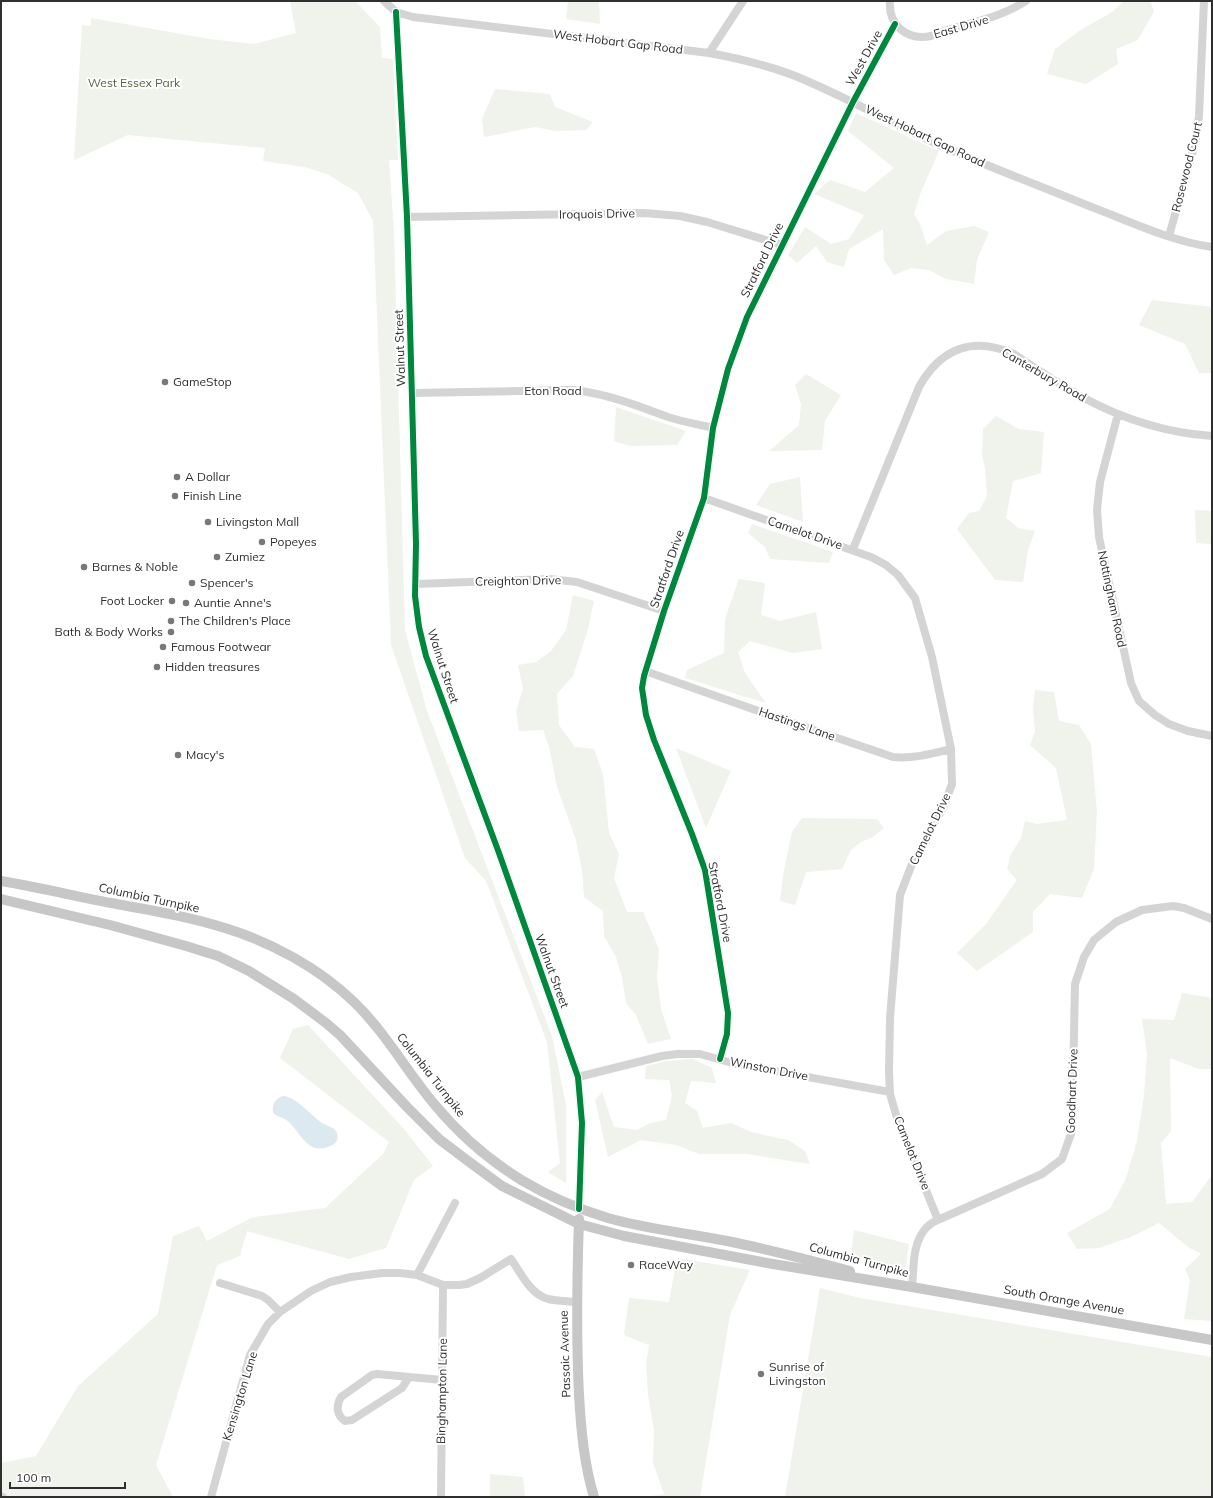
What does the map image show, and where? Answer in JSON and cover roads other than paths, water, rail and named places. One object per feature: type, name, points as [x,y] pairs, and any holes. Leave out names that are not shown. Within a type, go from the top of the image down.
[{"type":"main road","name":"Columbia Turnpike","points":[[1,881],[181,917],[225,928],[259,940],[297,960],[325,978],[354,1002],[391,1046],[434,1104],[460,1132],[491,1160],[522,1181],[552,1197],[579,1209],[609,1218],[730,1241],[791,1255],[912,1287]]},
{"type":"main road","name":"Columbia Turnpike","points":[[1,899],[110,925],[186,946],[218,956],[249,971],[294,999],[326,1023],[439,1139],[502,1186],[579,1224],[645,1240],[767,1263],[912,1287]]},
{"type":"main road","name":"Passaic Avenue","points":[[579,1209],[576,1302],[578,1371],[582,1432],[594,1497]]},
{"type":"main road","name":"South Orange Avenue","points":[[912,1287],[1212,1340]]},
{"type":"street","points":[[384,1],[396,12]]},
{"type":"street","points":[[709,53],[743,1]]},
{"type":"street","name":"West Drive","points":[[853,102],[895,24],[890,13],[890,1]]},
{"type":"street","name":"East Drive","points":[[895,24],[902,31],[909,34],[918,37],[930,36],[998,16],[1013,10],[1026,1]]},
{"type":"street","name":"Rosewood Court","points":[[1169,236],[1195,143],[1198,123],[1204,1]]},
{"type":"street","name":"West Hobart Gap Road","points":[[396,12],[413,17],[709,53],[730,57],[785,72],[853,102],[935,143],[1150,230],[1203,246],[1212,247]]},
{"type":"street","name":"Walnut Street","points":[[396,12],[407,217],[416,584],[419,627],[426,656],[499,853],[578,1077],[582,1123],[579,1209]]},
{"type":"street","name":"Stratford Drive","points":[[720,1059],[727,1034],[728,1013],[705,870],[654,740],[646,715],[642,688],[645,671],[664,611],[704,498],[713,428],[728,368],[747,317],[853,102]]},
{"type":"street","name":"Iroquois Drive","points":[[407,217],[644,213],[680,216],[707,222],[782,245]]},
{"type":"street","name":"Canterbury Road","points":[[853,550],[919,387],[933,366],[948,355],[964,348],[982,345],[1004,350],[1014,354],[1082,397],[1118,414],[1160,428],[1212,436]]},
{"type":"street","name":"Eton Road","points":[[412,392],[574,390],[596,393],[635,404],[670,417],[713,428]]},
{"type":"street","name":"Nottingham Road","points":[[1118,414],[1100,482],[1097,510],[1099,537],[1131,683],[1139,701],[1155,715],[1169,724],[1188,731],[1212,736]]},
{"type":"street","name":"Camelot Drive","points":[[704,498],[871,557],[886,565],[898,575],[915,598],[932,657],[951,749],[952,784],[943,808],[931,829],[926,842],[912,864],[900,895],[890,1018],[889,1071],[890,1092],[897,1118],[938,1220]]},
{"type":"street","name":"Creighton Drive","points":[[416,584],[549,579],[577,582],[664,611]]},
{"type":"street","name":"Hastings Lane","points":[[645,671],[887,755],[904,758],[951,749]]},
{"type":"street","name":"Goodhart Drive","points":[[912,1287],[916,1245],[920,1235],[927,1227],[938,1220],[1042,1174],[1062,1159],[1072,1131],[1075,984],[1084,957],[1094,940],[1116,922],[1142,910],[1173,906],[1184,908],[1212,919]]},
{"type":"street","name":"Winston Drive","points":[[578,1077],[662,1056],[700,1054],[736,1064],[890,1092]]},
{"type":"street","points":[[417,1275],[455,1203]]},
{"type":"street","name":"Kensington Lane","points":[[211,1497],[250,1355],[268,1324],[280,1312],[311,1291],[330,1282],[351,1277],[382,1273],[417,1275],[443,1285],[467,1284],[511,1258],[530,1286],[539,1295],[549,1299],[576,1302]]},
{"type":"street","points":[[220,1283],[262,1296],[280,1312]]},
{"type":"street","name":"Binghampton Lane","points":[[441,1497],[443,1285]]},
{"type":"street","points":[[409,1377],[402,1388],[352,1420],[345,1421],[341,1418],[337,1408],[341,1397],[372,1375],[383,1374],[442,1380]]},
{"type":"place","name":"GameStop","points":[[165,382]]},
{"type":"place","name":"A Dollar","points":[[177,477]]},
{"type":"place","name":"Finish Line","points":[[175,496]]},
{"type":"place","name":"Livingston Mall","points":[[208,522]]},
{"type":"place","name":"Popeyes","points":[[262,542]]},
{"type":"place","name":"Zumiez","points":[[217,557]]},
{"type":"place","name":"Barnes & Noble","points":[[84,567]]},
{"type":"place","name":"Spencer's","points":[[192,583]]},
{"type":"place","name":"Foot Locker","points":[[172,601]]},
{"type":"place","name":"Auntie Anne's","points":[[186,603]]},
{"type":"place","name":"The Children's Place","points":[[171,621]]},
{"type":"place","name":"Bath & Body Works","points":[[171,632]]},
{"type":"place","name":"Famous Footwear","points":[[163,647]]},
{"type":"place","name":"Hidden treasures","points":[[157,667]]},
{"type":"place","name":"Macy's","points":[[178,755]]},
{"type":"place","name":"RaceWay","points":[[631,1265]]},
{"type":"place","name":"Sunrise of Livingston","points":[[761,1374]]},
{"type":"park label","name":"West Essex Park","points":[[134,83]]}]
